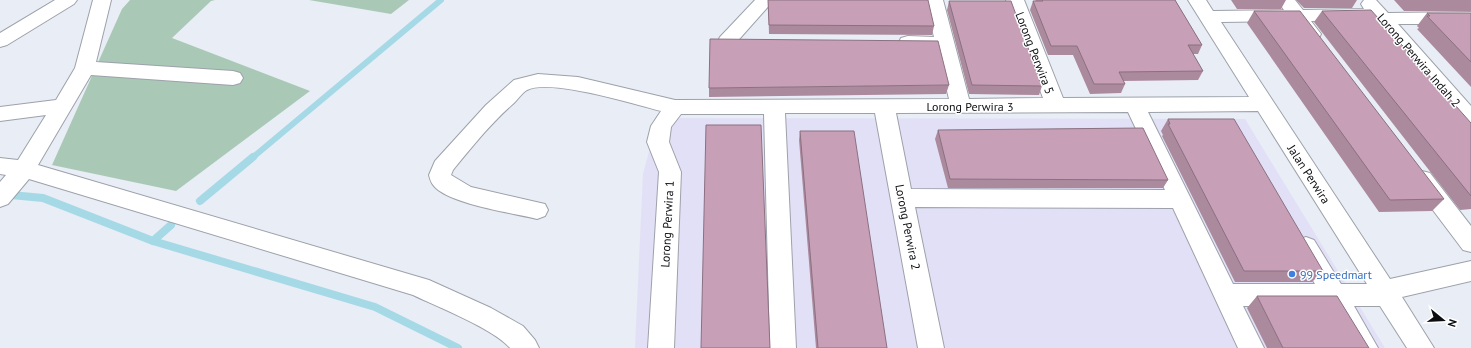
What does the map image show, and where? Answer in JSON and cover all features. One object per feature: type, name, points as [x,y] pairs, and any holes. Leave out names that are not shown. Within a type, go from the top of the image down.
[{"type":"street","points":[[0,41],[68,0]]},
{"type":"street","points":[[11,184],[63,106],[85,68],[102,0]]},
{"type":"street","points":[[750,42],[727,42],[765,0]]},
{"type":"street","points":[[934,0],[961,106]]},
{"type":"street","name":"Lorong Perwira 5","points":[[1015,0],[1056,105]]},
{"type":"street","name":"Lorong Perwira Indah 2","points":[[1367,0],[1471,119]]},
{"type":"street","points":[[1448,0],[1469,20]]},
{"type":"street","points":[[1203,8],[1291,8],[1381,17],[1469,20]]},
{"type":"street","name":"Jalan Perwira","points":[[1203,8],[1421,348]]},
{"type":"street","points":[[1291,8],[1322,47]]},
{"type":"street","points":[[890,42],[945,42]]},
{"type":"street","points":[[85,68],[233,78]]},
{"type":"street","name":"Lorong Perwira 3","points":[[537,210],[465,194],[442,181],[440,175],[443,167],[493,110],[521,85],[538,81],[555,81],[578,84],[675,107],[1264,104]]},
{"type":"street","points":[[1135,105],[1251,348]]},
{"type":"street","points":[[1223,105],[1235,125]]},
{"type":"street","points":[[0,114],[63,106]]},
{"type":"street","name":"Lorong Perwira 2","points":[[884,106],[931,348]]},
{"type":"street","name":"Lorong Perwira 1","points":[[661,348],[670,172],[658,142],[661,126],[675,107]]},
{"type":"street","points":[[774,107],[783,348]]},
{"type":"street","points":[[1408,161],[1471,243]]},
{"type":"street","points":[[0,166],[11,184],[420,287],[482,316],[514,334],[526,348]]},
{"type":"street","points":[[902,198],[1180,199]]},
{"type":"street","points":[[1294,227],[1365,348]]},
{"type":"street","points":[[1226,295],[1334,295],[1385,293],[1468,277]]},
{"type":"shaded area","points":[[658,118],[1245,119],[1385,348],[635,348],[643,174]]},
{"type":"green space","points":[[130,0],[215,0],[211,1],[172,38],[310,91],[176,191],[52,165],[122,9]]},
{"type":"green space","points":[[309,0],[409,0],[391,14]]},
{"type":"building","points":[[768,0],[928,0],[934,26],[769,25]]},
{"type":"building","points":[[1042,0],[1175,0],[1202,45],[1188,45],[1203,71],[1119,72],[1125,84],[1094,84],[1077,46],[1051,46],[1033,1],[1043,1]]},
{"type":"building","points":[[949,1],[1011,1],[1042,86],[972,85]]},
{"type":"building","points":[[1371,10],[1471,123],[1471,196],[1322,11]]},
{"type":"building","points":[[1254,11],[1300,11],[1444,199],[1390,200]]},
{"type":"building","points":[[1427,13],[1471,13],[1471,62],[1427,16],[1430,16]]},
{"type":"building","points":[[710,39],[938,41],[949,85],[709,88]]},
{"type":"building","points":[[1168,119],[1234,119],[1323,271],[1244,271],[1168,124],[1170,124]]},
{"type":"building","points":[[706,125],[761,125],[770,348],[701,348]]},
{"type":"building","points":[[1143,128],[1168,180],[950,179],[938,130]]},
{"type":"building","points":[[800,131],[854,131],[887,348],[818,348]]},
{"type":"building","points":[[1257,296],[1337,296],[1369,348],[1283,348]]},
{"type":"waterway","points":[[252,158],[441,0]]},
{"type":"waterway","points":[[200,201],[253,157]]},
{"type":"waterway","points":[[0,194],[43,198],[153,241]]},
{"type":"waterway","points":[[153,241],[171,225]]},
{"type":"waterway","points":[[153,241],[375,307],[458,348]]},
{"type":"place","name":"99 Speedmart","points":[[1292,274]]}]
